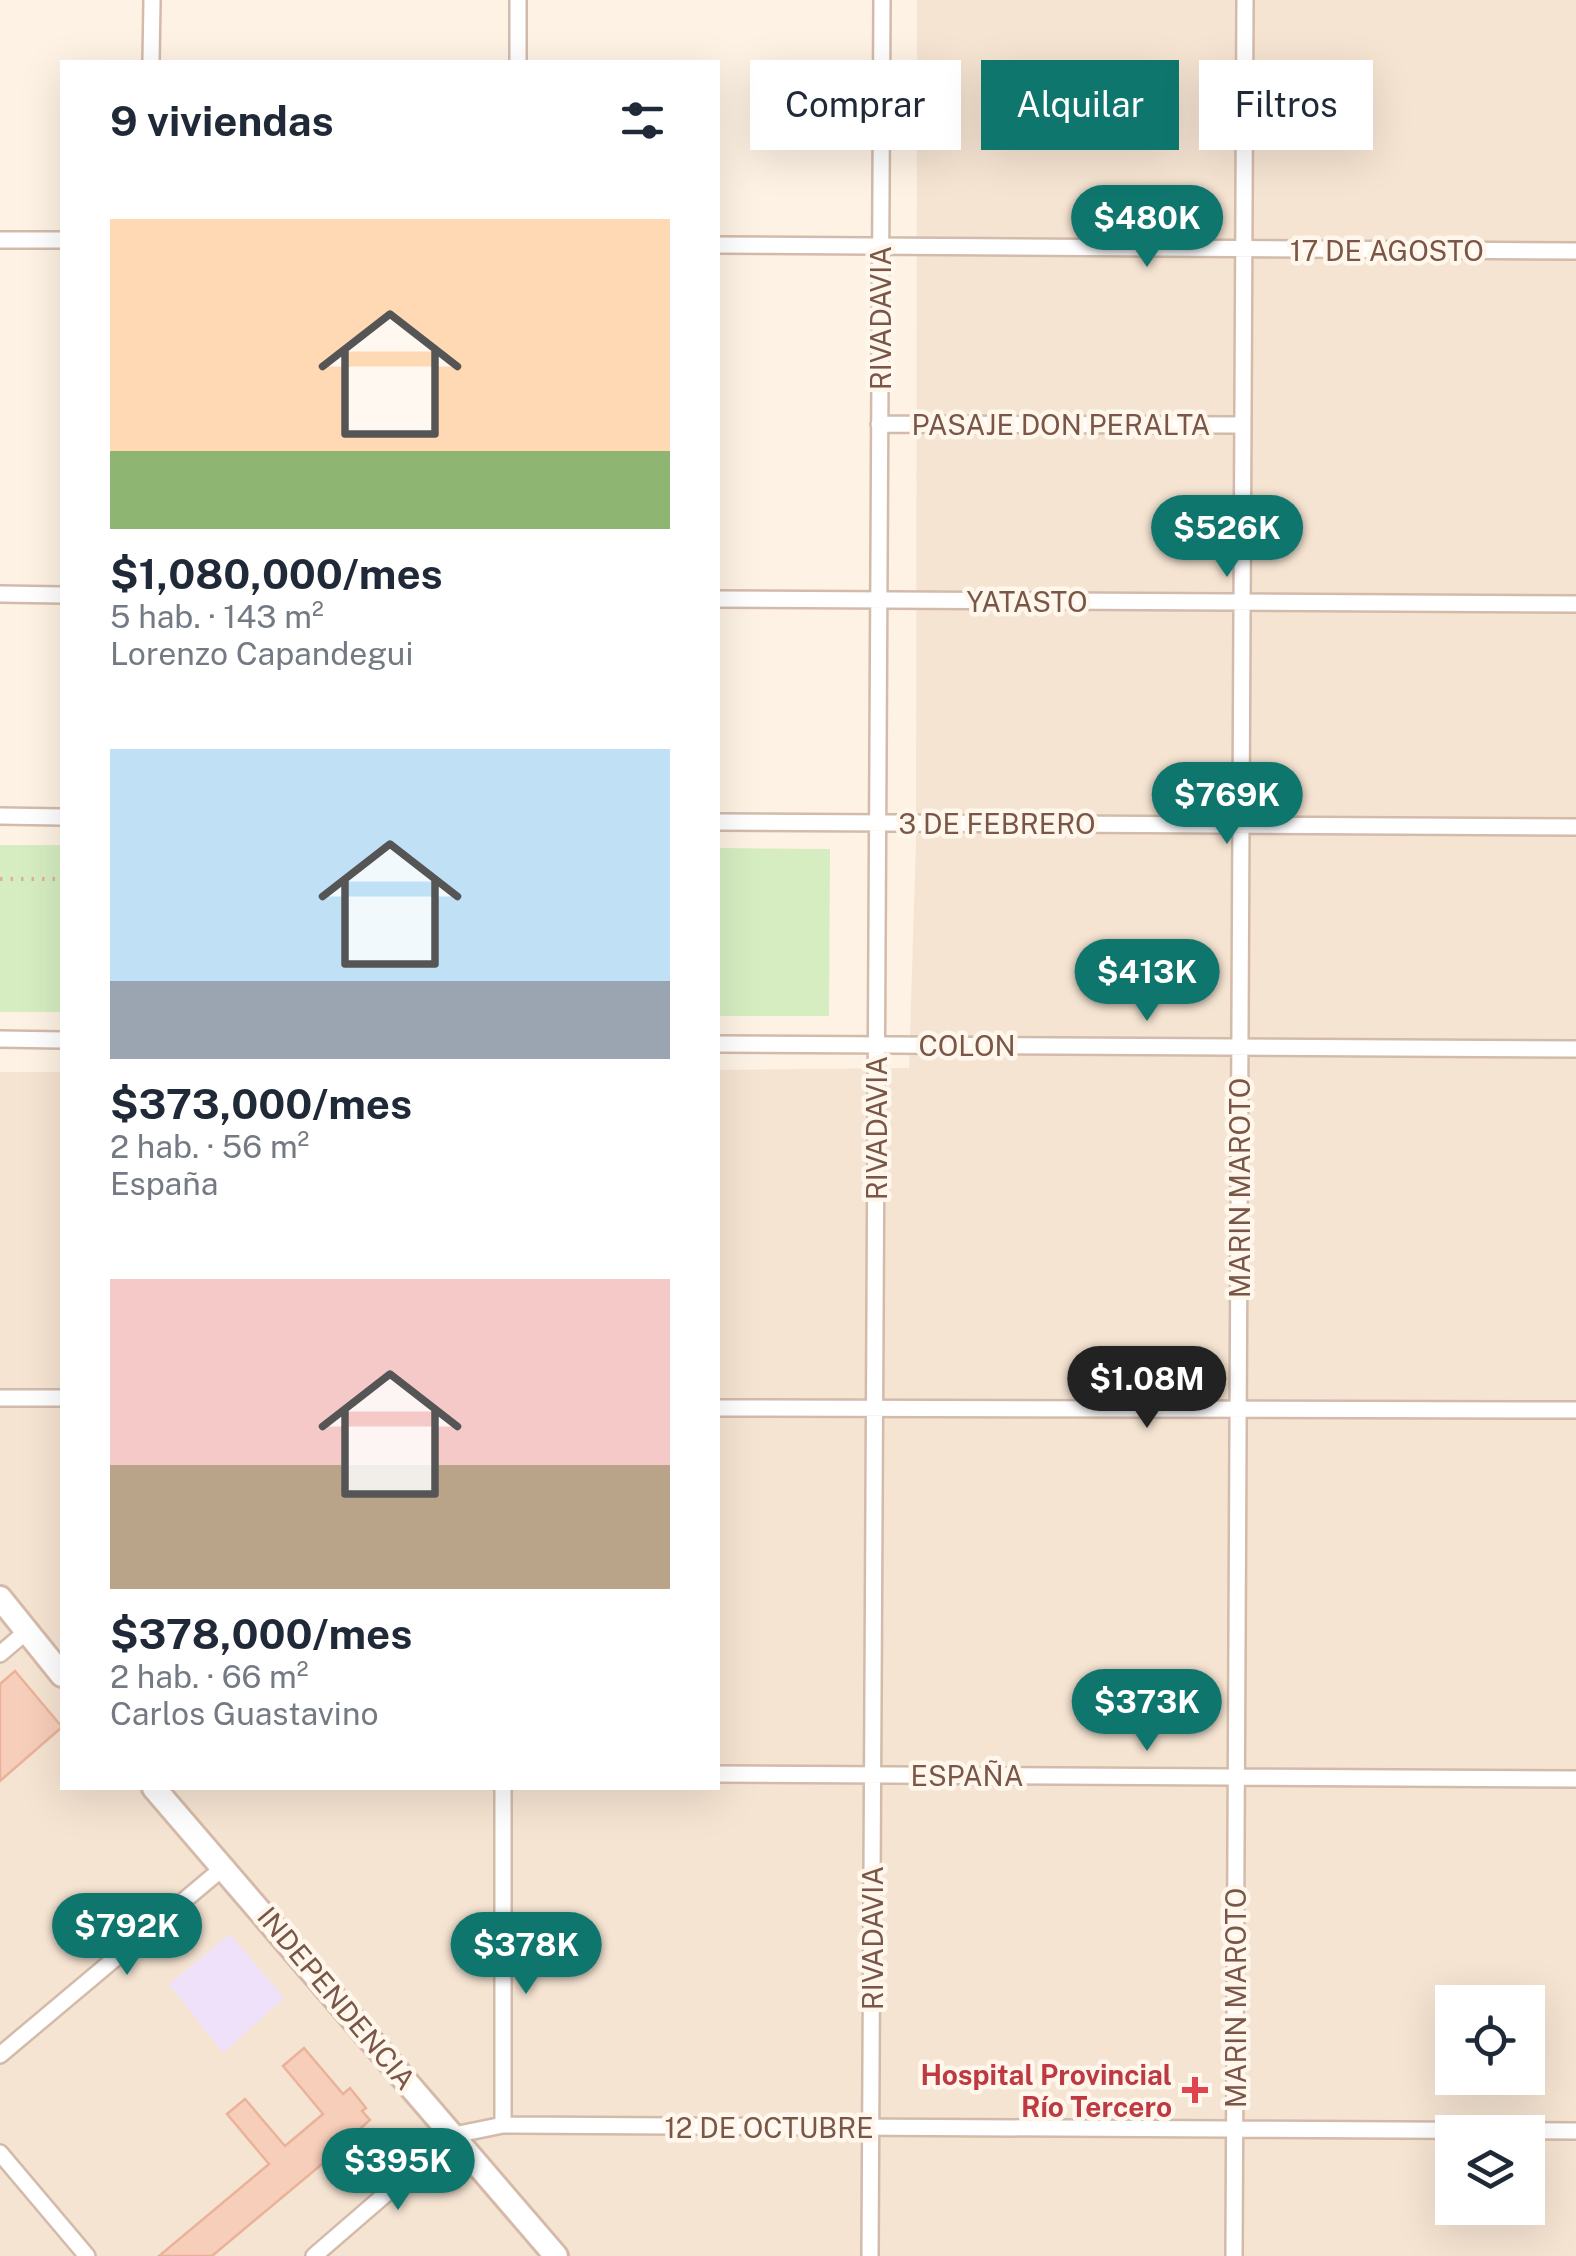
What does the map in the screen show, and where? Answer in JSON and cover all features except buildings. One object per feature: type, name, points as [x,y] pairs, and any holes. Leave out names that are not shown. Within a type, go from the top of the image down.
[{"type":"main road","points":[[0,1598],[60,1672]]},
{"type":"main road","name":"INDEPENDENCIA","points":[[156,1790],[556,2256]]},
{"type":"street","points":[[151,60],[152,0]]},
{"type":"street","points":[[518,0],[518,60]]},
{"type":"street","name":"RIVADAVIA","points":[[870,2256],[882,0]]},
{"type":"street","name":"MARIN MAROTO","points":[[1234,2256],[1245,0]]},
{"type":"street","points":[[0,240],[60,240]]},
{"type":"street","name":"17 DE AGOSTO","points":[[720,245],[1576,251]]},
{"type":"street","name":"PASAJE DON PERALTA","points":[[879,424],[1243,425]]},
{"type":"street","points":[[0,594],[60,595]]},
{"type":"street","name":"YATASTO","points":[[720,599],[1576,604]]},
{"type":"street","points":[[0,816],[60,816]]},
{"type":"street","name":"3 DE FEBRERO","points":[[720,822],[1576,827]]},
{"type":"street","points":[[0,1039],[60,1040]]},
{"type":"street","name":"COLON","points":[[720,1044],[1576,1050]]},
{"type":"street","points":[[0,1398],[60,1398]]},
{"type":"street","points":[[720,1408],[1576,1410]]},
{"type":"street","points":[[0,1654],[27,1630]]},
{"type":"street","name":"ESPAÑA","points":[[720,1774],[1576,1778]]},
{"type":"street","points":[[503,1790],[503,2125]]},
{"type":"street","points":[[0,2055],[224,1867]]},
{"type":"street","name":"12 DE OCTUBRE","points":[[454,2136],[503,2125],[1576,2131]]},
{"type":"street","points":[[314,2256],[454,2136]]},
{"type":"street","points":[[0,2154],[87,2256]]},
{"type":"path","points":[[0,879],[60,879]]},
{"type":"shaded area","points":[[917,0],[1576,0],[1576,2256],[0,2256],[0,1072],[60,1072],[60,1790],[720,1790],[720,1070],[909,1068],[916,841],[917,150],[961,150],[961,60],[917,60]]},
{"type":"shaded area","points":[[230,1934],[284,1998],[223,2053],[169,1984]]},
{"type":"green space","points":[[0,845],[60,845],[60,1012],[0,1012]]},
{"type":"green space","points":[[720,848],[830,849],[829,1016],[720,1016]]},
{"type":"place","name":"Hospital Provincial Río Tercero","points":[[1195,2090]]}]
